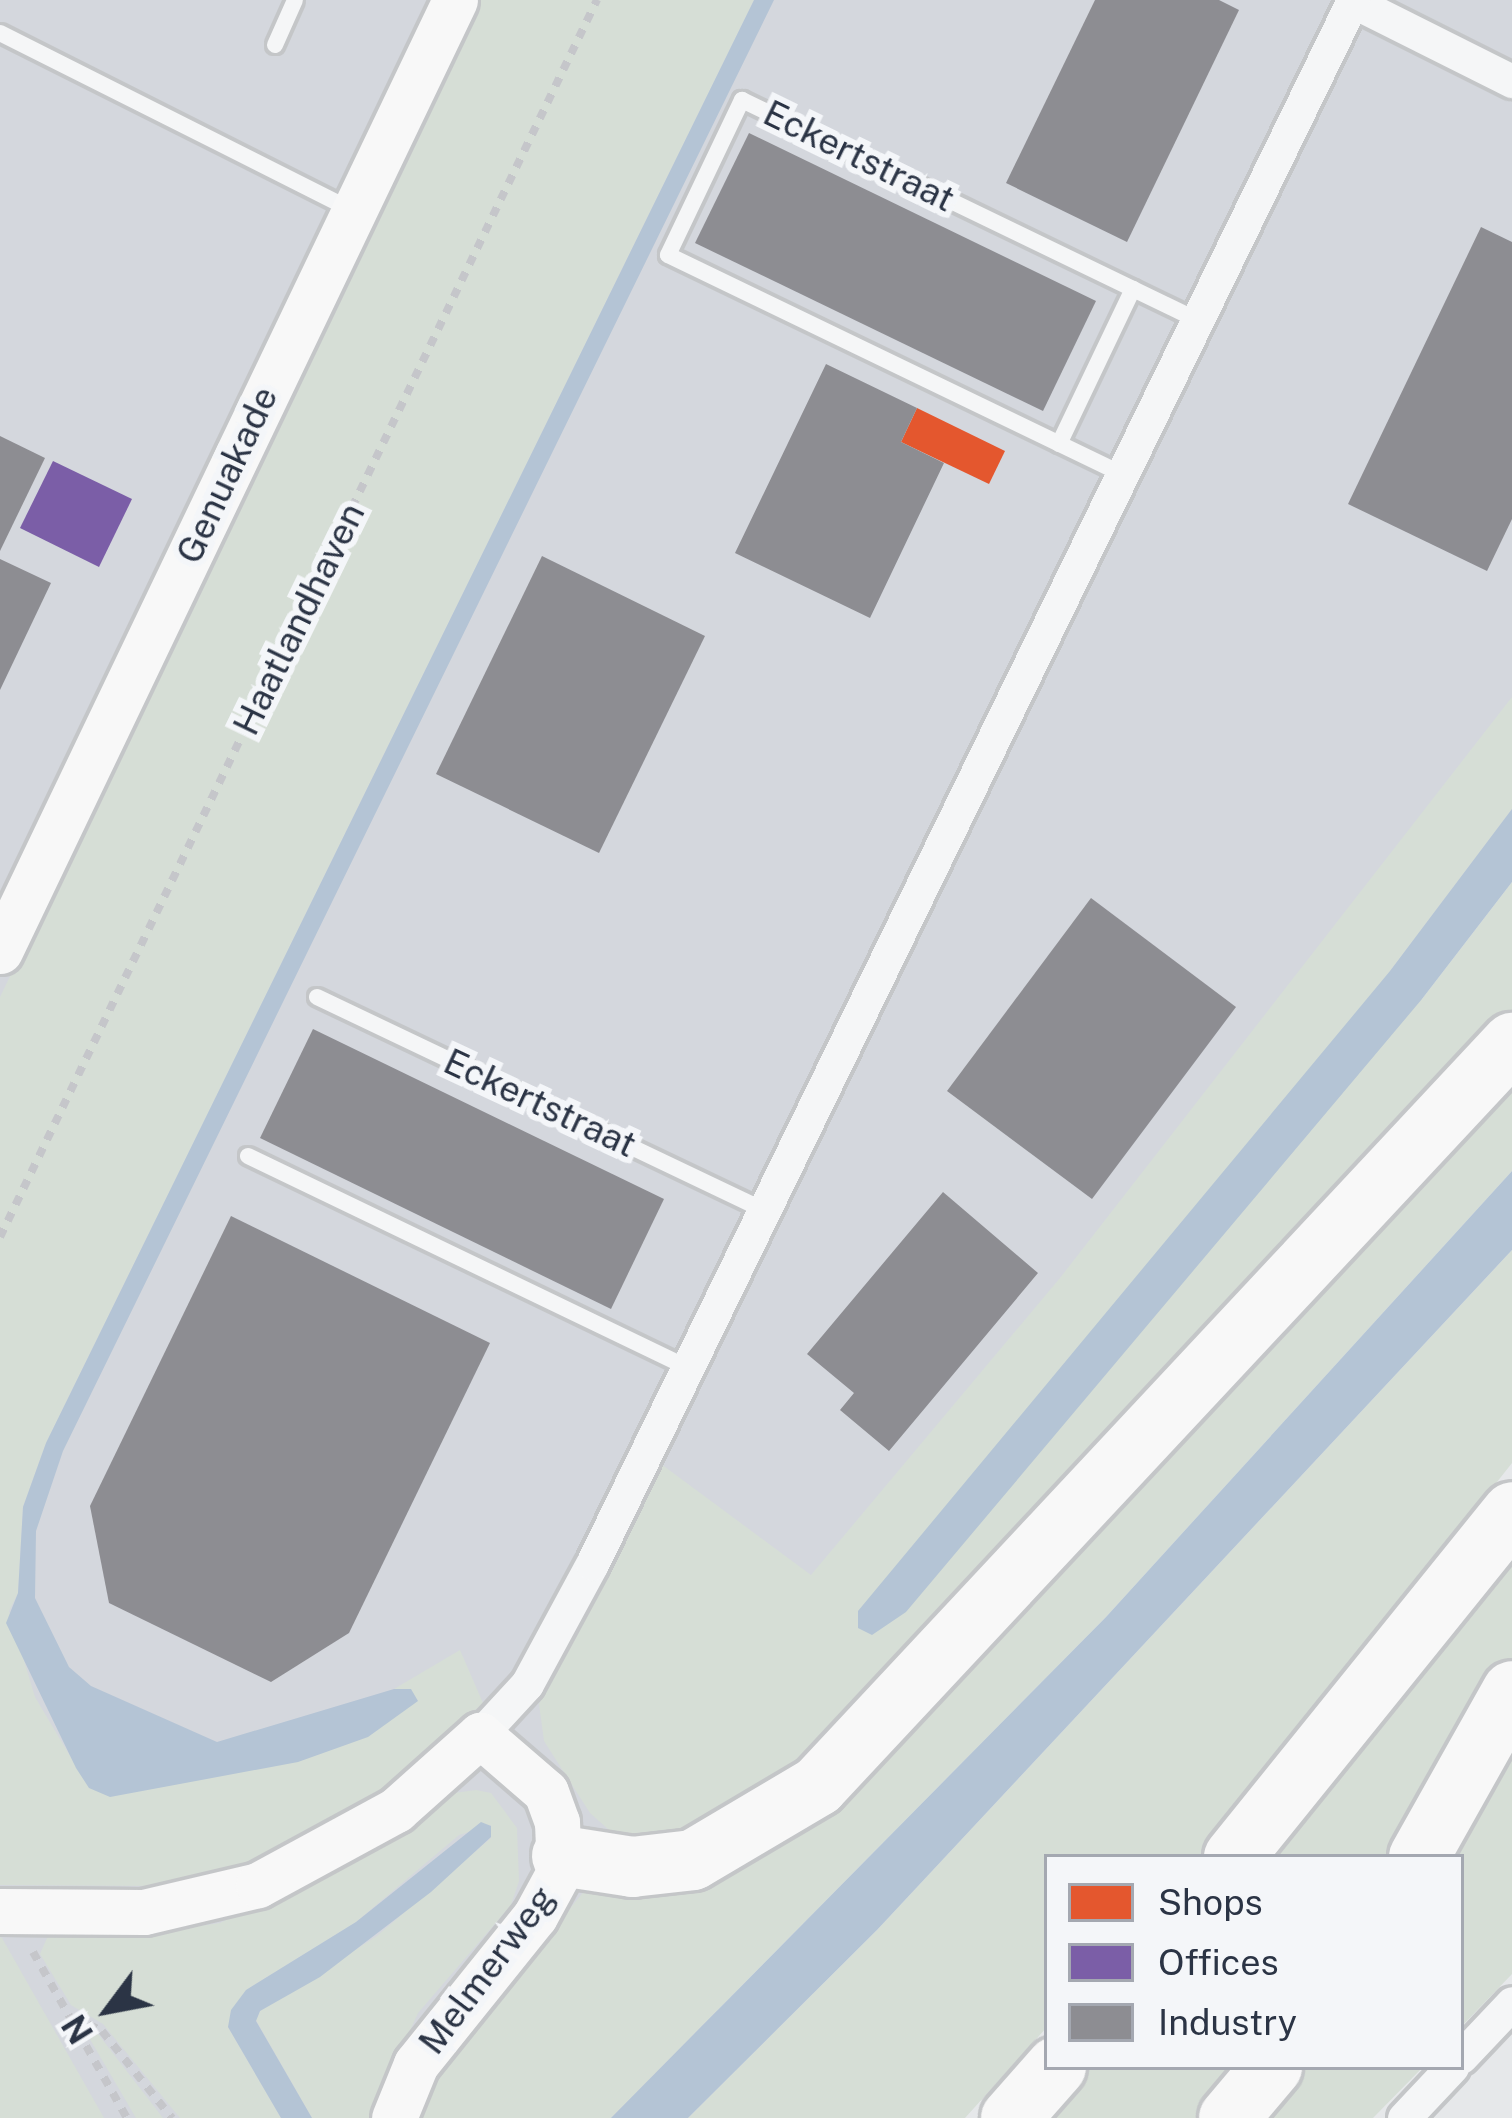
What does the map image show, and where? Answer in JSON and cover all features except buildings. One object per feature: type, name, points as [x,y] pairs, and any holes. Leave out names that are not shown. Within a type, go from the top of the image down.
[{"type":"highway","points":[[562,1856],[632,1867],[693,1860],[818,1786],[1512,1043]]},
{"type":"highway","points":[[1236,1854],[1512,1512]]},
{"type":"highway","points":[[1421,1854],[1512,1691]]},
{"type":"highway","points":[[1011,2118],[1053,2070]]},
{"type":"highway","points":[[1229,2118],[1269,2070]]},
{"type":"street","name":"Genuakade","points":[[0,951],[455,0]]},
{"type":"street","points":[[0,1911],[83,1918],[144,1912],[258,1885],[395,1810],[480,1735],[535,1668],[688,1368],[1352,1],[1512,81]]},
{"type":"street","name":"Melmerweg","points":[[394,2118],[416,2064],[535,1916],[562,1856],[546,1792],[480,1735]]},
{"type":"street","points":[[1464,2054],[1512,2003]]},
{"type":"street","points":[[1404,2118],[1449,2070]]},
{"type":"lane","points":[[275,45],[295,0]]},
{"type":"lane","points":[[0,33],[352,210]]},
{"type":"lane","name":"Eckertstraat","points":[[1122,474],[668,254],[742,100],[1197,320]]},
{"type":"lane","points":[[1059,444],[1133,289]]},
{"type":"lane","name":"Eckertstraat","points":[[317,997],[763,1210]]},
{"type":"lane","points":[[248,1156],[688,1368]]},
{"type":"path","name":"Haatlandhaven","points":[[0,1238],[597,0]]},
{"type":"path","points":[[127,2118],[70,2017],[102,2031],[172,2118]]},
{"type":"shaded area","points":[[0,0],[1512,0],[1512,833],[645,2118],[0,2118]]},
{"type":"shaded area","points":[[481,0],[754,0],[46,1443],[23,1507],[18,1593],[9,1611],[35,1697],[89,1788],[411,1690],[394,1689],[460,1650],[483,1703],[363,1810],[266,1858],[161,1886],[0,1885],[0,997]]},
{"type":"shaded area","points":[[1512,697],[1512,809],[1390,971],[1422,999],[1512,882],[1512,1013],[915,1672],[727,1833],[618,1838],[590,1813],[544,1741],[539,1704],[661,1464],[811,1575],[1060,1278]]},
{"type":"shaded area","points":[[1512,1063],[1512,1171],[1106,1617],[611,2118],[413,2118],[432,2077],[590,1884],[707,1875]]},
{"type":"shaded area","points":[[1512,1250],[1512,1463],[1203,1854],[1044,1854],[1044,2030],[965,2118],[688,2118],[877,1930]]},
{"type":"shaded area","points":[[1512,1545],[1512,1974],[1464,2024],[1464,1854],[1272,1854]]},
{"type":"shaded area","points":[[454,1793],[491,1793],[517,1828],[519,1881],[511,1905],[418,2013],[370,2118],[312,2118],[256,2020],[260,2011],[377,1936],[491,1838],[491,1825],[459,1835],[356,1922],[246,1990],[228,2027],[281,2118],[180,2118],[103,2024],[71,2005],[40,1954],[47,1938],[67,1933],[144,1934],[220,1923],[410,1826]]},
{"type":"shaded area","points":[[2,1938],[104,2118],[0,2118]]},
{"type":"shaded area","points":[[84,2029],[98,2034],[163,2118],[136,2118]]},
{"type":"shaded area","points":[[1084,2070],[1420,2070],[1373,2118],[1042,2118]]},
{"type":"water","points":[[754,0],[774,0],[63,1451],[36,1531],[35,1598],[69,1667],[91,1686],[217,1742],[394,1689],[411,1689],[418,1701],[368,1737],[298,1762],[110,1797],[89,1788],[76,1768],[6,1623],[18,1593],[23,1507],[46,1443]]},
{"type":"water","points":[[1512,809],[1512,882],[1422,999],[906,1612],[872,1635],[858,1628],[858,1611],[1390,971]]},
{"type":"water","points":[[1512,1171],[1512,1250],[877,1930],[688,2118],[611,2118],[1106,1617]]},
{"type":"water","points":[[481,1822],[491,1826],[491,1837],[431,1892],[320,1977],[260,2011],[256,2021],[312,2118],[281,2118],[228,2027],[231,2010],[246,1990],[356,1922]]}]
